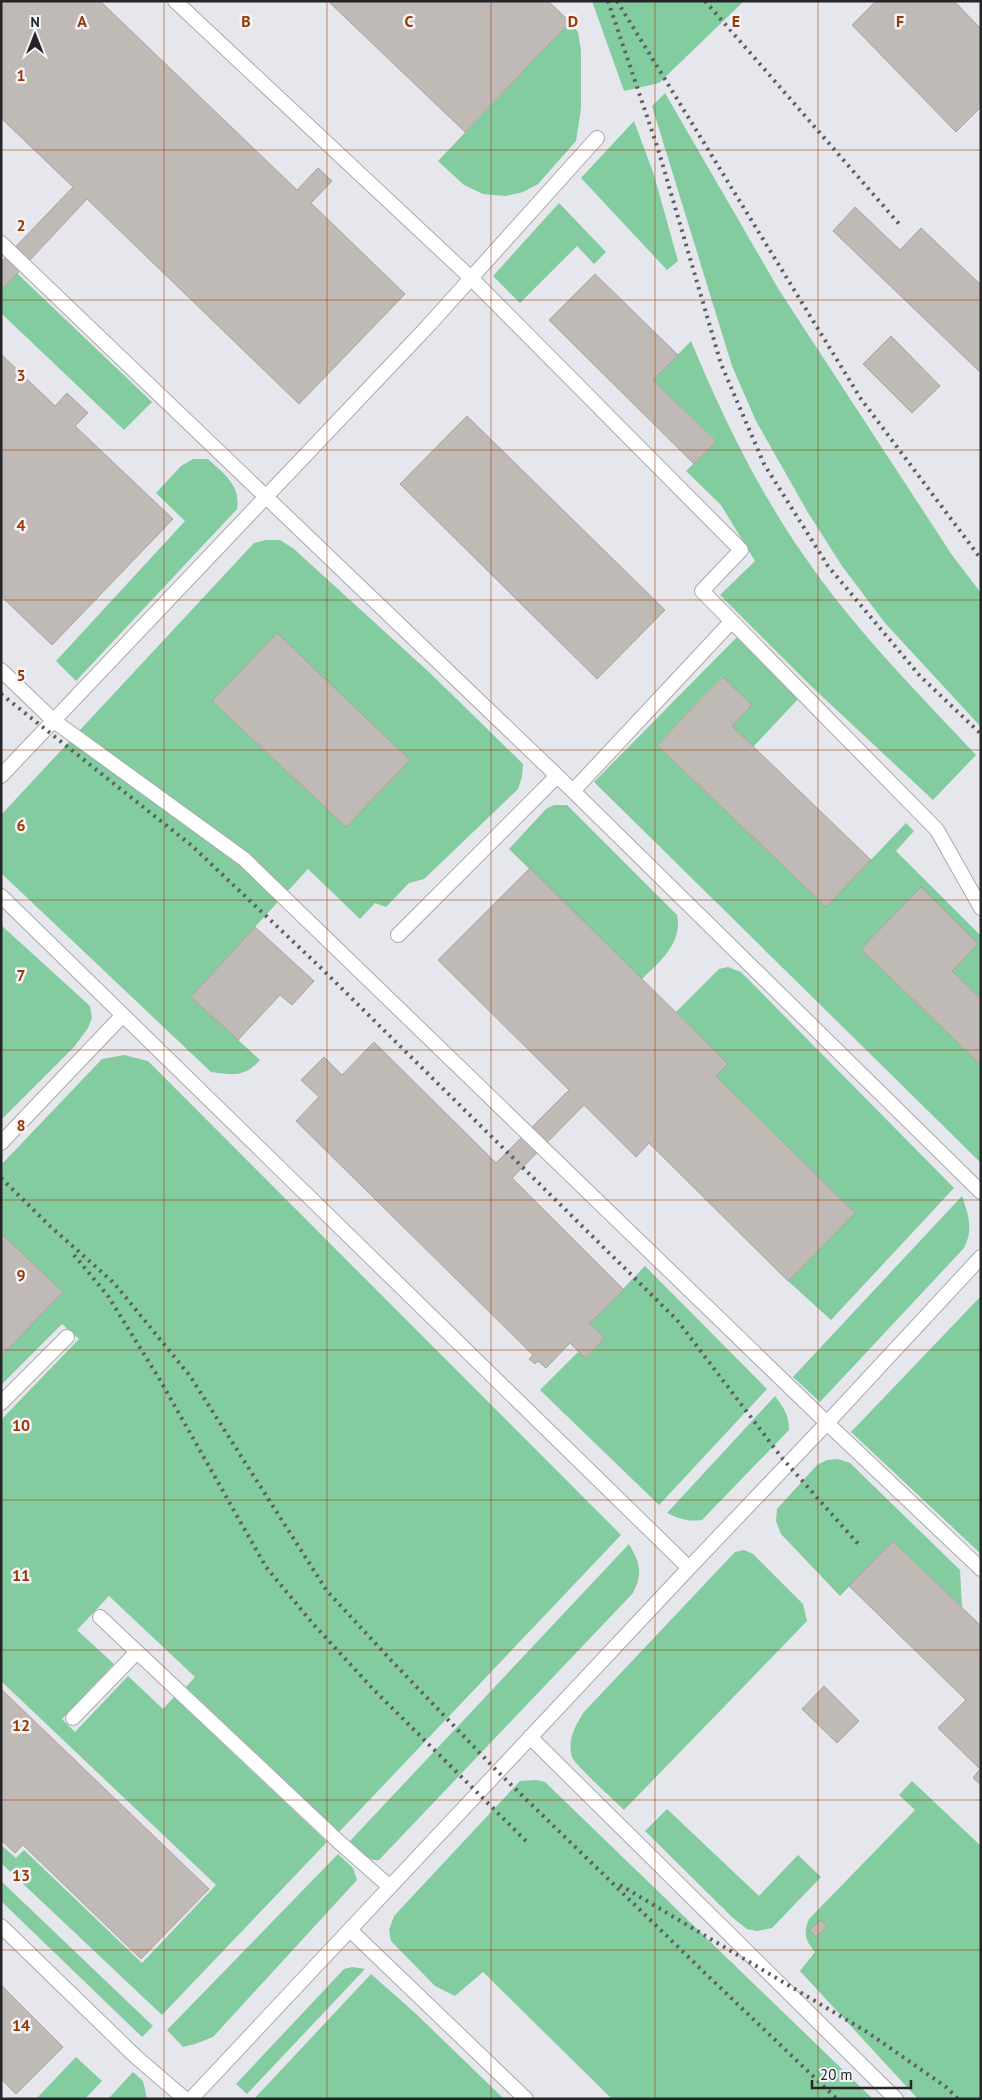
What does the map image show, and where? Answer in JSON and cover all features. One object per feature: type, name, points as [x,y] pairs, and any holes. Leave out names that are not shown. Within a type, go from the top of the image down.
[{"type":"lane","points":[[175,1],[471,278],[741,550],[702,591],[938,830],[981,908]]},
{"type":"lane","points":[[1,776],[471,278],[598,138]]},
{"type":"lane","points":[[1,243],[573,791],[981,1192]]},
{"type":"lane","points":[[573,791],[731,622]]},
{"type":"lane","points":[[1,670],[54,720],[244,859],[981,1569]]},
{"type":"lane","points":[[398,935],[557,776]]},
{"type":"lane","points":[[1,896],[689,1568]]},
{"type":"lane","points":[[1,1143],[123,1014]]},
{"type":"lane","points":[[190,2099],[689,1568],[828,1423],[981,1257]]},
{"type":"lane","points":[[1,1403],[67,1337]]},
{"type":"lane","points":[[100,1617],[339,1842],[390,1887]]},
{"type":"lane","points":[[73,1718],[137,1652]]},
{"type":"lane","points":[[530,1737],[896,2099]]},
{"type":"lane","points":[[1,1926],[135,2056],[185,2099]]},
{"type":"lane","points":[[350,1930],[526,2099]]},
{"type":"green space","points":[[592,1],[744,1],[659,83],[624,91]]},
{"type":"green space","points":[[570,22],[578,32],[581,51],[581,108],[576,141],[538,184],[523,192],[506,196],[483,194],[464,185],[438,161]]},
{"type":"green space","points":[[665,93],[779,290],[952,555],[981,593],[981,727],[885,623],[842,566],[807,511],[756,421],[732,366],[652,106]]},
{"type":"green space","points":[[634,121],[654,175],[678,261],[667,270],[581,178]]},
{"type":"green space","points":[[559,203],[606,252],[594,264],[577,246],[520,303],[493,276]]},
{"type":"green space","points":[[1,258],[152,402],[124,430],[1,313]]},
{"type":"green space","points":[[691,341],[731,430],[761,488],[795,543],[832,595],[852,619],[976,755],[933,800],[811,686],[720,595],[755,561],[721,505],[686,471],[716,441],[653,380]]},
{"type":"green space","points":[[193,459],[208,459],[225,475],[234,487],[238,501],[237,509],[76,681],[56,661],[185,521],[156,493],[181,466]]},
{"type":"green space","points":[[266,540],[280,540],[294,549],[430,673],[523,764],[522,777],[518,789],[424,879],[409,883],[386,907],[375,903],[360,919],[308,869],[191,997],[260,1060],[244,1072],[226,1074],[211,1072],[1,873],[1,815],[254,543]],"holes":[[[277,634],[410,760],[346,827],[212,701]]]},
{"type":"green space","points":[[739,635],[800,697],[753,747],[732,726],[752,705],[722,677],[657,745],[826,907],[906,823],[914,831],[896,851],[981,936],[981,999],[952,971],[978,944],[921,888],[861,949],[981,1065],[981,1163],[594,782]]},
{"type":"green space","points":[[554,805],[567,805],[677,915],[677,934],[673,943],[663,958],[642,979],[509,849],[546,809]]},
{"type":"green space","points":[[1,925],[90,1006],[92,1018],[88,1028],[74,1047],[1,1120]]},
{"type":"green space","points":[[728,967],[741,972],[954,1188],[831,1320],[788,1281],[855,1213],[716,1076],[728,1064],[676,1012],[719,969]]},
{"type":"green space","points":[[124,1055],[148,1061],[621,1535],[339,1832],[186,1687],[195,1677],[109,1596],[77,1630],[114,1664],[62,1719],[75,1732],[128,1676],[163,1709],[174,1697],[327,1842],[162,2015],[1,1863],[1,1845],[16,1858],[24,1850],[142,1963],[216,1885],[1,1681],[1,1420],[79,1339],[62,1324],[1,1385],[1,1356],[63,1292],[1,1235],[1,1165],[102,1059]]},
{"type":"green space","points":[[962,1196],[969,1222],[969,1234],[964,1248],[820,1402],[793,1377]]},
{"type":"green space","points":[[645,1266],[767,1389],[659,1505],[540,1390],[578,1352],[586,1358],[605,1338],[590,1323]]},
{"type":"green space","points":[[981,1296],[981,1554],[851,1432]]},
{"type":"green space","points":[[775,1396],[785,1412],[789,1430],[702,1520],[684,1520],[667,1513]]},
{"type":"green space","points":[[838,1459],[850,1463],[960,1570],[962,1607],[893,1541],[840,1596],[781,1534],[776,1521],[777,1509],[817,1465],[827,1460]]},
{"type":"green space","points":[[629,1544],[639,1568],[638,1580],[633,1593],[379,1860],[371,1859],[363,1854],[350,1841]]},
{"type":"green space","points":[[744,1550],[753,1554],[803,1604],[807,1621],[624,1810],[574,1761],[570,1745],[575,1729],[583,1713],[735,1552]]},
{"type":"green space","points":[[536,1780],[545,1782],[873,2099],[612,2099],[483,1972],[455,1996],[435,1986],[391,1941],[389,1930],[394,1916],[520,1781]]},
{"type":"green space","points":[[912,1781],[981,1846],[981,2099],[918,2099],[800,1971],[815,1952],[806,1936],[809,1919],[915,1810],[899,1795]]},
{"type":"green space","points":[[667,1809],[759,1896],[798,1855],[821,1877],[772,1928],[757,1931],[747,1929],[733,1918],[645,1831]]},
{"type":"green space","points":[[338,1854],[353,1868],[357,1880],[213,2037],[183,2047],[167,2030]]},
{"type":"green space","points":[[1,1881],[153,2026],[142,2037],[1,1901]]},
{"type":"green space","points":[[352,1967],[365,1969],[247,2094],[236,2084],[344,1969]]},
{"type":"green space","points":[[371,1974],[414,2012],[504,2099],[254,2099]]},
{"type":"green space","points":[[76,2057],[102,2081],[85,2099],[36,2099]]},
{"type":"green space","points":[[133,2072],[143,2081],[147,2099],[108,2099]]},
{"type":"building","points":[[1,1],[100,1],[297,190],[318,168],[332,181],[311,203],[405,294],[299,404],[87,199],[1,291],[1,262],[73,187],[1,118]]},
{"type":"building","points":[[328,1],[548,1],[570,22],[465,132]]},
{"type":"building","points":[[876,1],[954,1],[981,29],[981,107],[956,132],[852,25]]},
{"type":"building","points":[[855,207],[900,250],[921,228],[981,285],[981,373],[833,231]]},
{"type":"building","points":[[595,274],[678,355],[653,380],[716,442],[694,464],[549,320]]},
{"type":"building","points":[[891,336],[940,386],[912,413],[863,364]]},
{"type":"building","points":[[1,354],[55,406],[67,393],[88,413],[75,426],[173,519],[52,645],[1,596]]},
{"type":"building","points":[[467,416],[665,610],[597,679],[400,484]]},
{"type":"building","points":[[277,633],[410,760],[346,827],[212,701]]},
{"type":"building","points":[[723,677],[752,705],[732,726],[871,860],[826,907],[657,745]]},
{"type":"building","points":[[530,868],[728,1064],[716,1076],[855,1213],[788,1281],[649,1143],[636,1157],[584,1105],[512,1178],[624,1290],[590,1323],[605,1338],[585,1358],[570,1343],[546,1368],[538,1361],[535,1364],[529,1359],[533,1355],[296,1121],[319,1097],[301,1080],[324,1057],[342,1075],[374,1042],[496,1163],[569,1090],[438,960]]},
{"type":"building","points":[[921,887],[978,944],[952,971],[981,999],[981,1065],[861,949]]},
{"type":"building","points":[[255,927],[314,981],[292,1005],[280,995],[238,1040],[191,997]]},
{"type":"building","points":[[1,1235],[63,1292],[1,1356]]},
{"type":"building","points":[[893,1541],[981,1626],[981,1785],[973,1778],[980,1769],[938,1728],[966,1700],[849,1586]]},
{"type":"building","points":[[824,1686],[859,1721],[837,1743],[802,1709]]},
{"type":"building","points":[[1,1689],[209,1889],[141,1959],[23,1845],[15,1853],[1,1840]]},
{"type":"building","points":[[821,1920],[827,1927],[816,1937],[809,1930]]},
{"type":"building","points":[[1,1985],[63,2047],[16,2094],[1,2079]]},
{"type":"railway","points":[[608,1],[658,149],[721,364],[764,464],[828,566],[920,676],[981,734]]},
{"type":"railway","points":[[617,1],[861,399],[981,559]]},
{"type":"railway","points":[[705,1],[900,225]]},
{"type":"railway","points":[[1,694],[191,845],[320,967],[677,1320],[782,1458],[860,1546]]},
{"type":"railway","points":[[1,1178],[50,1226],[114,1283],[190,1376],[327,1591],[498,1772],[837,2099]]},
{"type":"railway","points":[[74,1255],[108,1296],[160,1380],[266,1567],[314,1625],[374,1690],[527,1842]]},
{"type":"railway","points":[[620,1885],[867,2032],[946,2087],[958,2099]]}]
